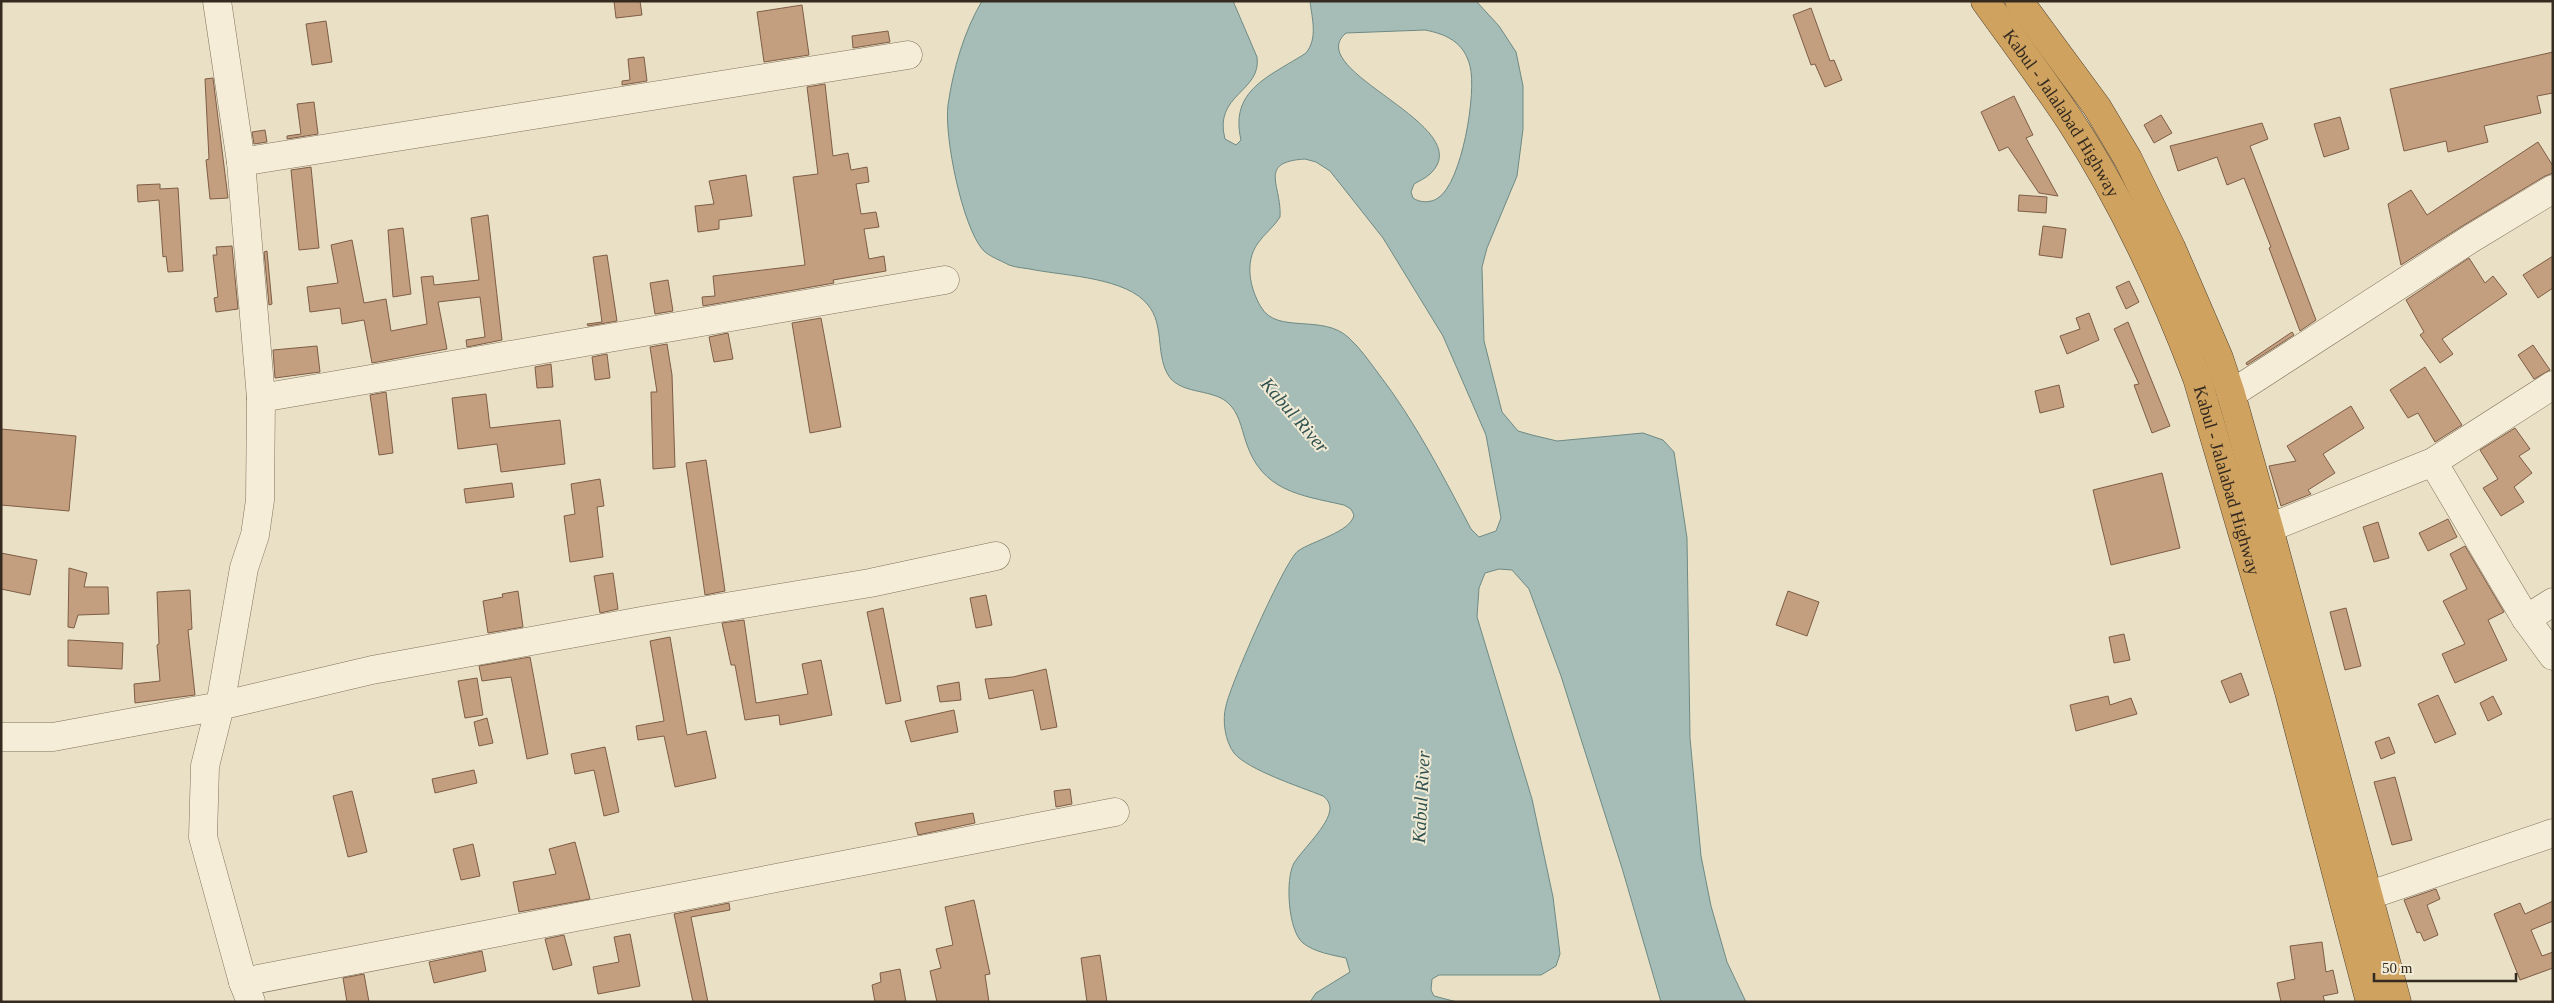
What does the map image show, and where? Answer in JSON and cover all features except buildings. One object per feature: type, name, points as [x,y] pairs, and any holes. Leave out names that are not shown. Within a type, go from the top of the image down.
[{"type":"highway","name":"Kabul - Jalalabad Highway","points":[[1985,1],[2072,124],[2132,232],[2180,334],[2197,378],[2289,692],[2370,1002]]},
{"type":"highway","name":"Kabul - Jalalabad Highway","points":[[2019,1],[2097,107],[2128,160],[2171,247],[2231,394],[2397,1002]]},
{"type":"highway","points":[[2072,124],[2097,107]]},
{"type":"street","points":[[217,1],[241,162],[261,398],[260,500],[255,534],[244,568],[220,706],[205,766],[203,837],[247,992],[1115,812]]},
{"type":"street","points":[[241,162],[908,55]]},
{"type":"street","points":[[2231,394],[2472,238],[2553,189]]},
{"type":"street","points":[[261,398],[944,280]]},
{"type":"street","points":[[2269,528],[2433,462],[2553,385]]},
{"type":"street","points":[[2433,462],[2526,619],[2553,656]]},
{"type":"street","points":[[1,737],[53,737],[220,706],[372,670],[647,620],[870,583],[996,556]]},
{"type":"street","points":[[2526,619],[2553,602]]},
{"type":"street","points":[[2367,896],[2553,833]]},
{"type":"water","name":"Kabul River","points":[[982,1],[1233,1],[1257,57],[1257,69],[1246,86],[1231,103],[1223,124],[1225,139],[1236,145],[1241,140],[1239,123],[1241,108],[1247,96],[1267,77],[1306,53],[1310,47],[1313,28],[1310,1],[1476,1],[1499,26],[1516,52],[1523,86],[1523,129],[1517,176],[1487,248],[1482,267],[1484,341],[1502,412],[1518,431],[1557,441],[1643,433],[1663,440],[1674,452],[1687,538],[1690,738],[1701,856],[1711,906],[1727,962],[1746,1002],[1661,1002],[1622,868],[1561,676],[1529,589],[1512,570],[1499,569],[1485,573],[1479,588],[1477,617],[1532,799],[1553,897],[1560,954],[1556,966],[1541,975],[1439,975],[1432,979],[1431,990],[1434,996],[1457,1002],[1310,1002],[1316,993],[1350,972],[1346,958],[1318,951],[1303,943],[1298,937],[1291,917],[1289,892],[1291,871],[1294,863],[1325,822],[1329,815],[1329,805],[1323,796],[1263,772],[1241,759],[1234,753],[1228,743],[1224,718],[1230,694],[1247,650],[1291,559],[1304,547],[1339,531],[1351,521],[1354,515],[1351,509],[1344,505],[1297,494],[1272,481],[1253,458],[1239,420],[1231,406],[1220,398],[1186,388],[1172,380],[1164,365],[1158,329],[1153,313],[1148,305],[1138,296],[1126,289],[1096,280],[1012,266],[983,250],[968,222],[962,202],[952,158],[947,119],[956,65]],"holes":[[[1425,30],[1447,37],[1459,45],[1467,58],[1472,79],[1466,136],[1454,175],[1447,189],[1438,198],[1425,202],[1413,198],[1411,192],[1414,184],[1430,174],[1439,156],[1432,137],[1414,118],[1366,82],[1347,64],[1339,48],[1346,33]],[[1305,159],[1316,162],[1330,171],[1383,238],[1443,336],[1486,435],[1501,518],[1496,531],[1479,537],[1471,529],[1428,449],[1404,410],[1361,350],[1349,338],[1327,327],[1278,320],[1268,315],[1257,300],[1250,275],[1251,258],[1258,243],[1280,217],[1275,177],[1277,170],[1281,165],[1290,161]]]}]
